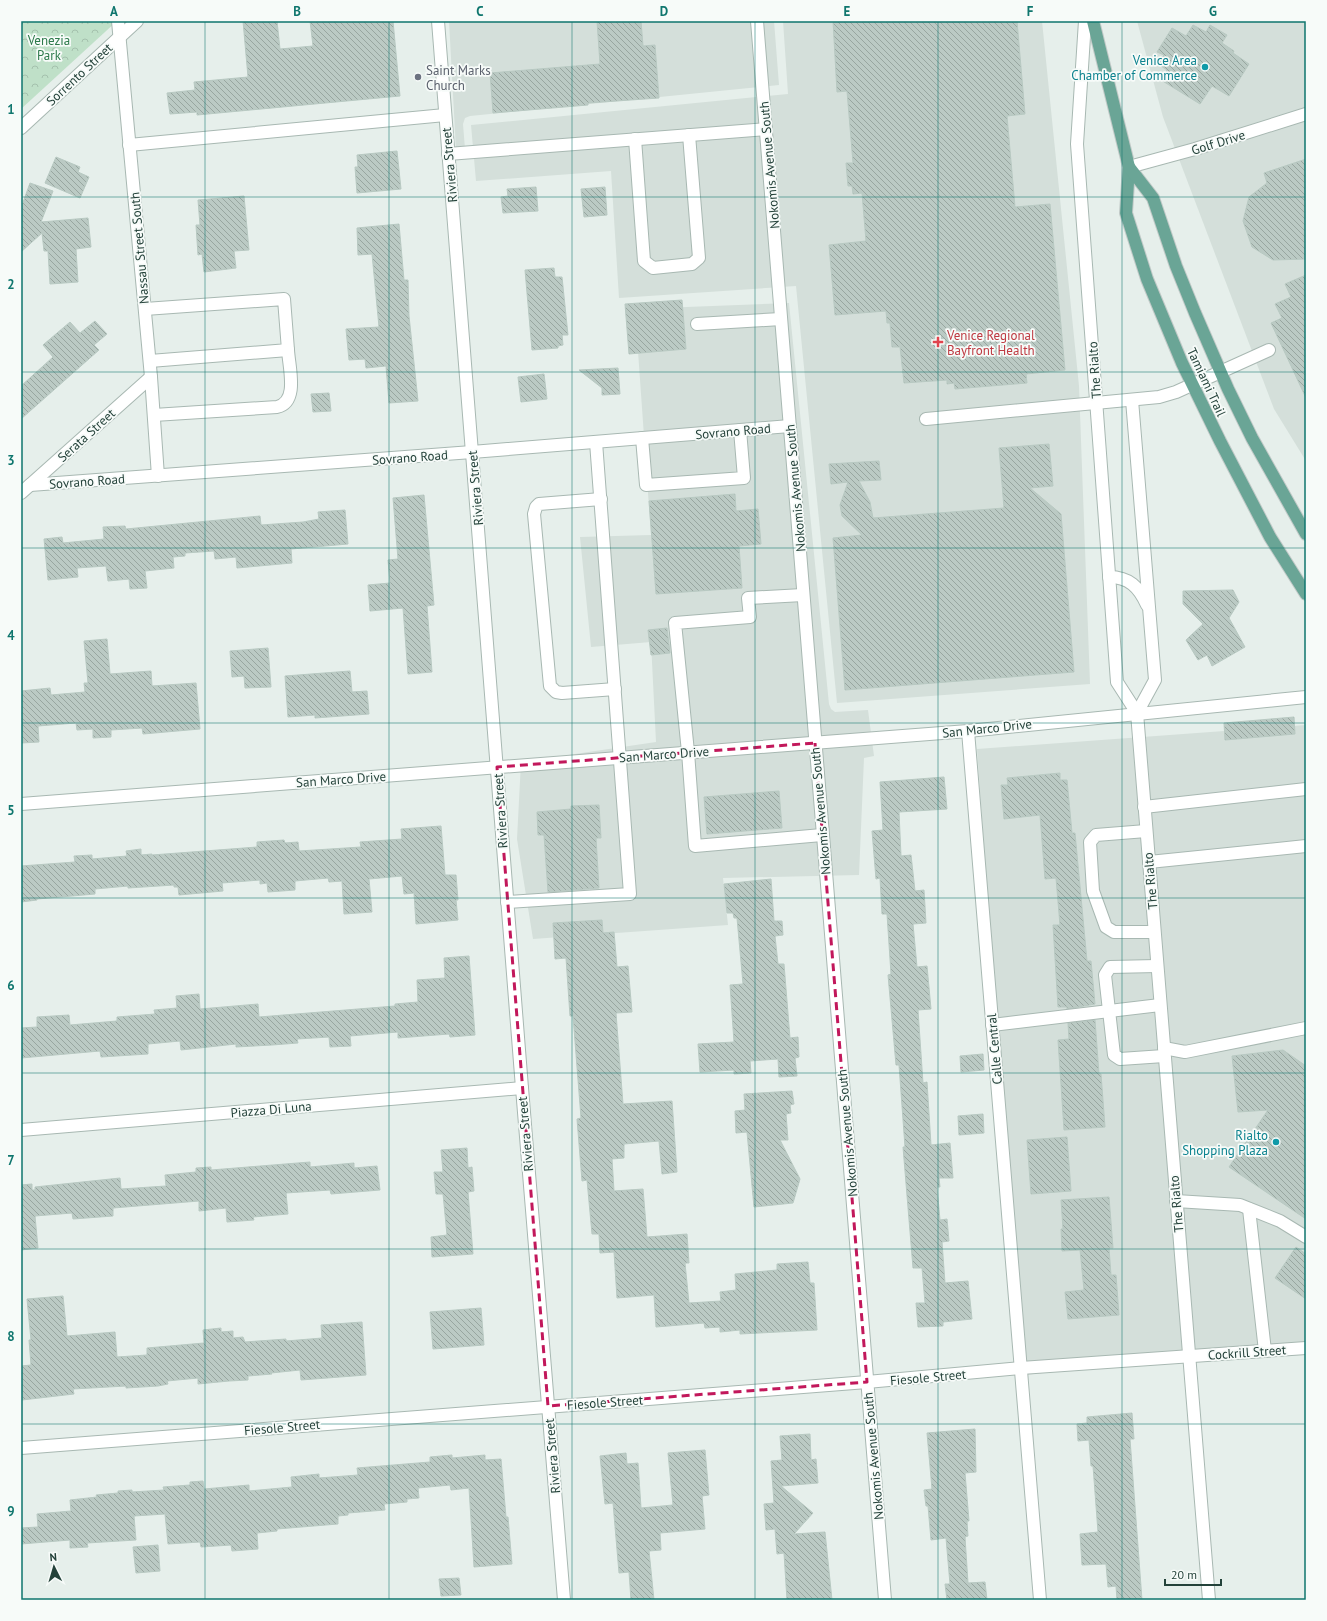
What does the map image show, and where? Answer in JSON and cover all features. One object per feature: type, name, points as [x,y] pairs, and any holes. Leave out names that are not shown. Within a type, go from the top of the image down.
[{"type":"main road","name":"Tamiami Trail","points":[[1093,21],[1129,167],[1126,213],[1147,279],[1182,363],[1220,442],[1258,514],[1306,594]]},
{"type":"main road","name":"Tamiami Trail","points":[[1129,167],[1154,198],[1176,266],[1221,372],[1252,438],[1306,534]]},
{"type":"street","name":"Nassau Street South","points":[[118,21],[150,361],[158,476]]},
{"type":"street","name":"Sorrento Street","points":[[21,128],[137,21]]},
{"type":"street","name":"Riviera Street","points":[[438,21],[507,902],[564,1600]]},
{"type":"street","name":"Nokomis Avenue South","points":[[758,21],[822,835],[885,1600]]},
{"type":"street","name":"The Rialto","points":[[1085,21],[1078,144],[1117,682],[1137,713],[1209,1600]]},
{"type":"street","name":"Golf Drive","points":[[1129,167],[1195,149],[1306,114]]},
{"type":"street","points":[[129,145],[445,115]]},
{"type":"street","points":[[448,154],[766,129]]},
{"type":"street","points":[[635,139],[644,261],[653,268],[692,264],[699,258],[689,135]]},
{"type":"street","points":[[145,309],[284,299],[291,390],[289,399],[284,405],[277,407],[154,415]]},
{"type":"street","points":[[697,324],[781,319]]},
{"type":"street","points":[[150,361],[288,350]]},
{"type":"street","points":[[926,419],[1159,397],[1176,392],[1269,350]]},
{"type":"street","name":"Serata Street","points":[[21,493],[151,377]]},
{"type":"street","points":[[1132,400],[1155,680],[1137,713]]},
{"type":"street","name":"Sovrano Road","points":[[30,485],[472,452],[790,426]]},
{"type":"street","points":[[642,438],[646,485],[744,478],[740,430]]},
{"type":"street","points":[[507,902],[630,894],[596,442]]},
{"type":"street","points":[[601,499],[539,504],[536,507],[534,514],[550,686],[556,692],[562,693],[615,689]]},
{"type":"street","points":[[1109,577],[1124,578],[1131,583],[1144,599],[1150,614]]},
{"type":"street","points":[[803,594],[748,598],[750,617],[675,623],[688,752],[695,846],[822,835]]},
{"type":"street","name":"San Marco Drive","points":[[21,804],[968,731],[1306,697]]},
{"type":"street","name":"Calle Central","points":[[968,731],[1040,1600]]},
{"type":"street","points":[[1144,807],[1306,789]]},
{"type":"street","points":[[1146,831],[1096,834],[1090,842],[1093,891],[1106,927],[1114,932],[1154,932]]},
{"type":"street","points":[[1149,862],[1306,846]]},
{"type":"street","points":[[1157,966],[1110,967],[1105,975],[1114,1055],[1120,1059],[1164,1052],[1185,1052],[1306,1028]]},
{"type":"street","points":[[992,1025],[1160,1005]]},
{"type":"street","name":"Piazza Di Luna","points":[[21,1130],[522,1088]]},
{"type":"street","points":[[1176,1201],[1240,1205],[1280,1222],[1306,1237]]},
{"type":"street","points":[[1249,1209],[1265,1351]]},
{"type":"street","name":"Cockrill Street","points":[[1189,1356],[1306,1348]]},
{"type":"street","name":"Fiesole Street","points":[[21,1448],[867,1382],[1021,1368],[1189,1356]]},
{"type":"path","points":[[21,24],[24,21]]},
{"type":"highlighted area","points":[[815,743],[867,1382],[548,1406],[497,767]]},
{"type":"shaded area","points":[[449,21],[774,21],[779,85],[470,116],[465,118],[463,124],[465,149],[456,150]]},
{"type":"shaded area","name":"Venice Regional Bayfront Health","points":[[783,21],[1042,21],[1079,386],[1090,684],[837,703],[796,286],[619,298],[611,171],[476,181],[471,125],[788,94]]},
{"type":"shaded area","points":[[1137,21],[1306,21],[1306,461],[1274,409],[1163,117]]},
{"type":"shaded area","points":[[789,303],[829,704],[831,709],[835,712],[868,710],[874,756],[864,758],[859,875],[723,878],[728,925],[533,939],[517,839],[521,762],[656,742],[651,642],[591,647],[580,537],[651,535],[635,309]]},
{"type":"shaded area","points":[[1306,725],[1306,1345],[1236,1350],[1025,1375],[1013,1250],[977,749]]},
{"type":"green space","name":"Venezia Park","points":[[21,21],[117,21],[21,109]]},
{"type":"building","points":[[243,21],[277,21],[280,49],[313,46],[310,21],[393,21],[400,96],[197,115],[197,112],[170,114],[167,93],[195,90],[194,82],[248,77]]},
{"type":"building","points":[[597,21],[641,21],[643,46],[655,45],[659,98],[588,103],[588,105],[493,113],[490,73],[600,64]]},
{"type":"building","points":[[833,21],[1017,21],[1025,114],[1007,116],[1015,207],[1050,204],[1065,370],[1026,374],[1027,383],[955,389],[954,383],[947,384],[947,380],[904,383],[900,347],[892,347],[890,323],[887,323],[886,311],[835,315],[829,245],[866,241],[862,193],[853,194],[852,186],[848,186],[846,163],[853,163],[847,91],[837,92]]},
{"type":"building","name":"Venice Area Chamber of Commerce","points":[[1193,25],[1206,32],[1210,25],[1227,35],[1222,43],[1249,64],[1229,96],[1212,86],[1200,104],[1161,80],[1167,70],[1158,64],[1164,55],[1157,52],[1172,28],[1186,36]]},
{"type":"building","points":[[397,151],[401,189],[357,193],[355,167],[358,167],[357,155]]},
{"type":"building","points":[[56,157],[80,167],[78,172],[89,177],[80,198],[45,183]]},
{"type":"building","points":[[1306,159],[1306,259],[1273,260],[1252,247],[1243,221],[1249,197],[1267,183],[1264,173]]},
{"type":"building","points":[[30,183],[53,191],[41,222],[88,218],[91,247],[76,249],[78,282],[50,284],[48,251],[44,251],[42,233],[21,252],[21,208]]},
{"type":"building","points":[[536,187],[538,211],[503,213],[501,197],[508,196],[507,189]]},
{"type":"building","points":[[605,187],[607,215],[584,217],[581,189]]},
{"type":"building","points":[[244,196],[249,250],[234,251],[236,268],[204,272],[202,254],[198,255],[196,225],[200,225],[198,200]]},
{"type":"building","points":[[399,224],[404,280],[408,280],[409,316],[418,401],[389,403],[386,366],[366,368],[365,359],[349,360],[346,329],[379,327],[372,254],[358,255],[357,228]]},
{"type":"building","points":[[554,268],[555,277],[562,277],[568,335],[562,335],[563,345],[558,346],[558,348],[532,350],[525,270]]},
{"type":"building","points":[[1306,275],[1306,398],[1271,323],[1282,318],[1275,304],[1291,297],[1285,284]]},
{"type":"building","points":[[682,300],[686,349],[629,354],[625,304]]},
{"type":"building","points":[[95,321],[107,334],[94,345],[99,350],[21,419],[21,386],[53,357],[43,345],[70,322],[80,333]]},
{"type":"building","points":[[618,368],[620,394],[602,395],[602,388],[579,370]]},
{"type":"building","points":[[544,374],[547,399],[521,402],[518,377]]},
{"type":"building","points":[[329,393],[331,411],[313,412],[311,394]]},
{"type":"building","points":[[1049,444],[1053,486],[1030,488],[1061,514],[1074,672],[845,690],[833,538],[862,535],[842,516],[840,505],[848,482],[831,484],[829,464],[879,461],[881,480],[859,481],[870,502],[873,518],[1004,508],[999,448]]},
{"type":"building","points":[[735,494],[736,511],[758,509],[761,544],[739,546],[742,588],[656,594],[649,501]]},
{"type":"building","points":[[424,495],[434,605],[427,606],[432,672],[408,674],[403,608],[370,611],[368,585],[390,583],[388,560],[398,559],[393,498]]},
{"type":"building","points":[[345,510],[348,544],[291,549],[292,563],[237,568],[236,557],[215,559],[214,551],[185,553],[185,556],[173,557],[174,568],[145,571],[147,588],[130,589],[129,579],[108,581],[106,566],[77,568],[78,577],[48,580],[44,539],[62,537],[63,543],[104,539],[103,527],[125,526],[126,529],[260,516],[261,525],[303,522],[319,519],[318,512]]},
{"type":"building","points":[[1233,590],[1239,602],[1229,618],[1245,647],[1212,666],[1207,655],[1198,660],[1186,640],[1203,624],[1183,604],[1183,591]]},
{"type":"building","points":[[667,628],[670,653],[651,655],[648,630]]},
{"type":"building","points":[[107,639],[110,674],[151,671],[152,686],[196,683],[200,729],[143,734],[142,728],[111,730],[111,737],[93,738],[93,729],[77,730],[76,723],[38,726],[39,742],[21,743],[21,691],[50,688],[51,695],[85,692],[84,683],[88,683],[84,641]]},
{"type":"building","points":[[268,648],[271,687],[245,688],[244,676],[232,677],[230,651]]},
{"type":"building","points":[[350,671],[352,692],[367,691],[369,714],[315,718],[315,715],[288,717],[285,676]]},
{"type":"building","points":[[1294,717],[1295,734],[1225,740],[1224,723]]},
{"type":"building","points":[[1060,773],[1060,780],[1067,780],[1072,833],[1075,833],[1087,961],[1091,961],[1095,1004],[1067,1009],[1067,1007],[1058,1007],[1053,925],[1060,925],[1056,878],[1045,879],[1040,815],[1004,819],[1001,785],[1008,785],[1007,778]]},
{"type":"building","points":[[944,777],[947,809],[899,812],[901,856],[911,855],[915,891],[924,890],[926,923],[913,924],[917,967],[927,966],[931,1009],[918,1010],[923,1083],[927,1082],[931,1145],[950,1143],[953,1178],[939,1178],[940,1187],[937,1187],[940,1220],[947,1219],[949,1241],[942,1242],[945,1283],[968,1281],[972,1319],[943,1322],[943,1326],[918,1327],[916,1303],[925,1303],[922,1268],[913,1268],[903,1147],[905,1147],[899,1065],[896,1065],[888,975],[891,974],[887,914],[882,914],[880,878],[876,879],[872,831],[883,830],[880,782]]},
{"type":"building","points":[[779,791],[782,828],[707,834],[704,797]]},
{"type":"building","points":[[599,805],[601,838],[596,838],[599,888],[548,892],[544,835],[538,835],[537,812],[571,809],[571,806]]},
{"type":"building","points":[[441,826],[445,875],[456,875],[458,920],[416,924],[414,893],[404,894],[402,876],[369,879],[372,912],[344,914],[342,881],[329,882],[328,878],[295,881],[295,890],[268,892],[267,883],[260,884],[260,880],[222,883],[223,891],[179,895],[178,887],[174,887],[174,885],[128,888],[128,886],[95,889],[95,894],[37,899],[21,902],[21,866],[75,862],[74,856],[92,855],[92,859],[127,856],[126,851],[141,849],[141,855],[152,855],[257,847],[257,842],[284,840],[285,843],[298,842],[299,851],[361,847],[360,842],[402,839],[401,829]]},
{"type":"building","points":[[771,879],[774,921],[782,921],[783,935],[775,936],[778,964],[784,964],[790,1038],[798,1037],[799,1057],[795,1058],[797,1076],[779,1077],[778,1059],[750,1061],[751,1073],[734,1074],[734,1070],[700,1072],[698,1044],[734,1042],[730,985],[743,984],[737,918],[734,918],[733,913],[727,913],[724,884]]},
{"type":"building","points":[[602,920],[603,933],[614,932],[617,967],[628,966],[632,1012],[616,1013],[623,1104],[672,1101],[677,1172],[662,1174],[659,1141],[624,1144],[624,1158],[612,1159],[614,1191],[643,1189],[647,1237],[687,1234],[689,1263],[685,1263],[689,1303],[721,1301],[720,1292],[736,1290],[735,1274],[777,1270],[777,1264],[808,1262],[810,1283],[814,1283],[817,1330],[740,1334],[740,1330],[720,1332],[720,1327],[705,1328],[704,1323],[656,1327],[654,1295],[617,1298],[614,1252],[600,1253],[599,1234],[592,1234],[587,1180],[582,1181],[577,1119],[581,1118],[573,1016],[570,1016],[566,958],[555,959],[553,923]]},
{"type":"building","points":[[469,956],[475,1035],[450,1037],[449,1034],[398,1038],[398,1032],[350,1036],[351,1046],[330,1047],[329,1037],[297,1039],[298,1043],[236,1047],[236,1044],[181,1050],[180,1041],[148,1044],[148,1054],[101,1057],[100,1051],[21,1058],[21,1028],[37,1027],[37,1017],[69,1015],[70,1025],[117,1021],[117,1017],[155,1014],[154,1010],[177,1008],[176,996],[199,994],[200,1009],[258,1004],[259,1017],[395,1006],[395,1004],[418,1002],[417,980],[445,978],[444,958]]},
{"type":"building","points":[[1095,1020],[1105,1127],[1064,1130],[1058,1040],[1069,1039],[1068,1023]]},
{"type":"building","name":"Rialto Shopping Plaza","points":[[1283,1050],[1306,1066],[1306,1219],[1229,1167],[1268,1110],[1238,1112],[1232,1056]]},
{"type":"building","points":[[983,1054],[984,1070],[961,1072],[960,1056]]},
{"type":"building","points":[[792,1091],[794,1104],[790,1105],[791,1113],[786,1114],[788,1140],[780,1140],[800,1179],[793,1203],[754,1207],[747,1132],[736,1133],[735,1111],[745,1110],[744,1094]]},
{"type":"building","points":[[983,1114],[984,1133],[959,1135],[958,1116]]},
{"type":"building","points":[[1067,1137],[1071,1191],[1031,1194],[1027,1140]]},
{"type":"building","points":[[467,1148],[468,1168],[472,1167],[474,1191],[468,1192],[473,1254],[432,1257],[431,1237],[447,1235],[443,1194],[436,1194],[434,1172],[443,1172],[441,1150]]},
{"type":"building","points":[[310,1162],[310,1167],[354,1163],[354,1168],[377,1166],[380,1190],[331,1194],[330,1190],[286,1193],[288,1214],[253,1217],[254,1220],[227,1222],[226,1208],[199,1211],[199,1201],[113,1208],[113,1216],[73,1219],[72,1213],[35,1216],[38,1248],[21,1250],[21,1185],[32,1184],[32,1190],[35,1190],[35,1187],[120,1178],[121,1189],[166,1186],[165,1175],[196,1172],[196,1168],[211,1167],[211,1170]]},
{"type":"building","points":[[1109,1197],[1113,1248],[1109,1248],[1111,1275],[1116,1275],[1119,1315],[1068,1319],[1065,1292],[1084,1290],[1080,1250],[1062,1251],[1061,1229],[1063,1229],[1061,1200]]},
{"type":"building","points":[[1296,1247],[1306,1254],[1306,1299],[1275,1278]]},
{"type":"building","points":[[63,1296],[67,1336],[115,1332],[117,1357],[147,1355],[147,1348],[204,1343],[203,1330],[221,1328],[221,1332],[233,1331],[233,1338],[243,1337],[245,1342],[286,1339],[286,1341],[322,1338],[321,1325],[362,1322],[366,1375],[301,1380],[300,1370],[248,1376],[248,1380],[198,1384],[198,1378],[167,1381],[168,1384],[158,1386],[73,1389],[74,1394],[22,1400],[21,1366],[31,1365],[29,1340],[31,1340],[27,1299]]},
{"type":"building","points":[[481,1308],[484,1345],[433,1349],[430,1312]]},
{"type":"building","points":[[1132,1413],[1134,1439],[1130,1439],[1142,1600],[1117,1600],[1116,1586],[1108,1587],[1106,1564],[1082,1565],[1080,1534],[1098,1532],[1093,1466],[1091,1466],[1089,1440],[1078,1441],[1077,1424],[1087,1423],[1087,1417]]},
{"type":"building","points":[[975,1429],[976,1472],[965,1473],[969,1521],[967,1521],[968,1536],[965,1537],[968,1583],[985,1582],[987,1600],[947,1600],[945,1584],[950,1584],[946,1538],[931,1540],[928,1506],[926,1506],[924,1490],[932,1489],[927,1433]]},
{"type":"building","points":[[810,1434],[811,1460],[816,1459],[818,1483],[781,1486],[813,1513],[794,1534],[825,1532],[832,1600],[787,1600],[784,1553],[777,1554],[775,1529],[766,1530],[764,1504],[774,1503],[771,1461],[782,1460],[780,1436]]},
{"type":"building","points":[[705,1450],[709,1495],[702,1496],[705,1529],[660,1533],[661,1550],[649,1551],[654,1600],[631,1600],[629,1572],[619,1573],[613,1503],[605,1504],[600,1456],[626,1453],[627,1464],[638,1463],[641,1508],[673,1505],[668,1453]]},
{"type":"building","points":[[452,1455],[452,1458],[485,1455],[485,1460],[501,1459],[512,1564],[474,1567],[469,1488],[451,1490],[450,1485],[418,1488],[419,1498],[407,1499],[407,1502],[384,1504],[385,1510],[348,1513],[348,1515],[338,1516],[338,1524],[277,1529],[277,1531],[257,1533],[258,1549],[232,1551],[231,1545],[201,1547],[200,1542],[168,1544],[165,1514],[134,1516],[136,1540],[87,1543],[88,1547],[70,1548],[70,1540],[21,1544],[21,1528],[38,1527],[37,1514],[71,1511],[70,1500],[97,1497],[96,1495],[118,1493],[118,1491],[132,1490],[132,1492],[164,1490],[163,1487],[190,1485],[190,1482],[203,1481],[204,1489],[249,1485],[249,1491],[292,1487],[291,1477],[319,1474],[319,1478],[358,1475],[357,1468],[430,1462],[430,1457]]},
{"type":"building","points":[[158,1545],[160,1571],[136,1573],[133,1547]]},
{"type":"building","points":[[459,1578],[461,1595],[441,1596],[439,1579]]},
{"type":"place","name":"Venice Area Chamber of Commerce","points":[[1205,67]]},
{"type":"place","name":"Saint Marks Church","points":[[418,77]]},
{"type":"place","name":"Venice Regional Bayfront Health","points":[[938,342]]},
{"type":"place","name":"Rialto Shopping Plaza","points":[[1276,1142]]}]
